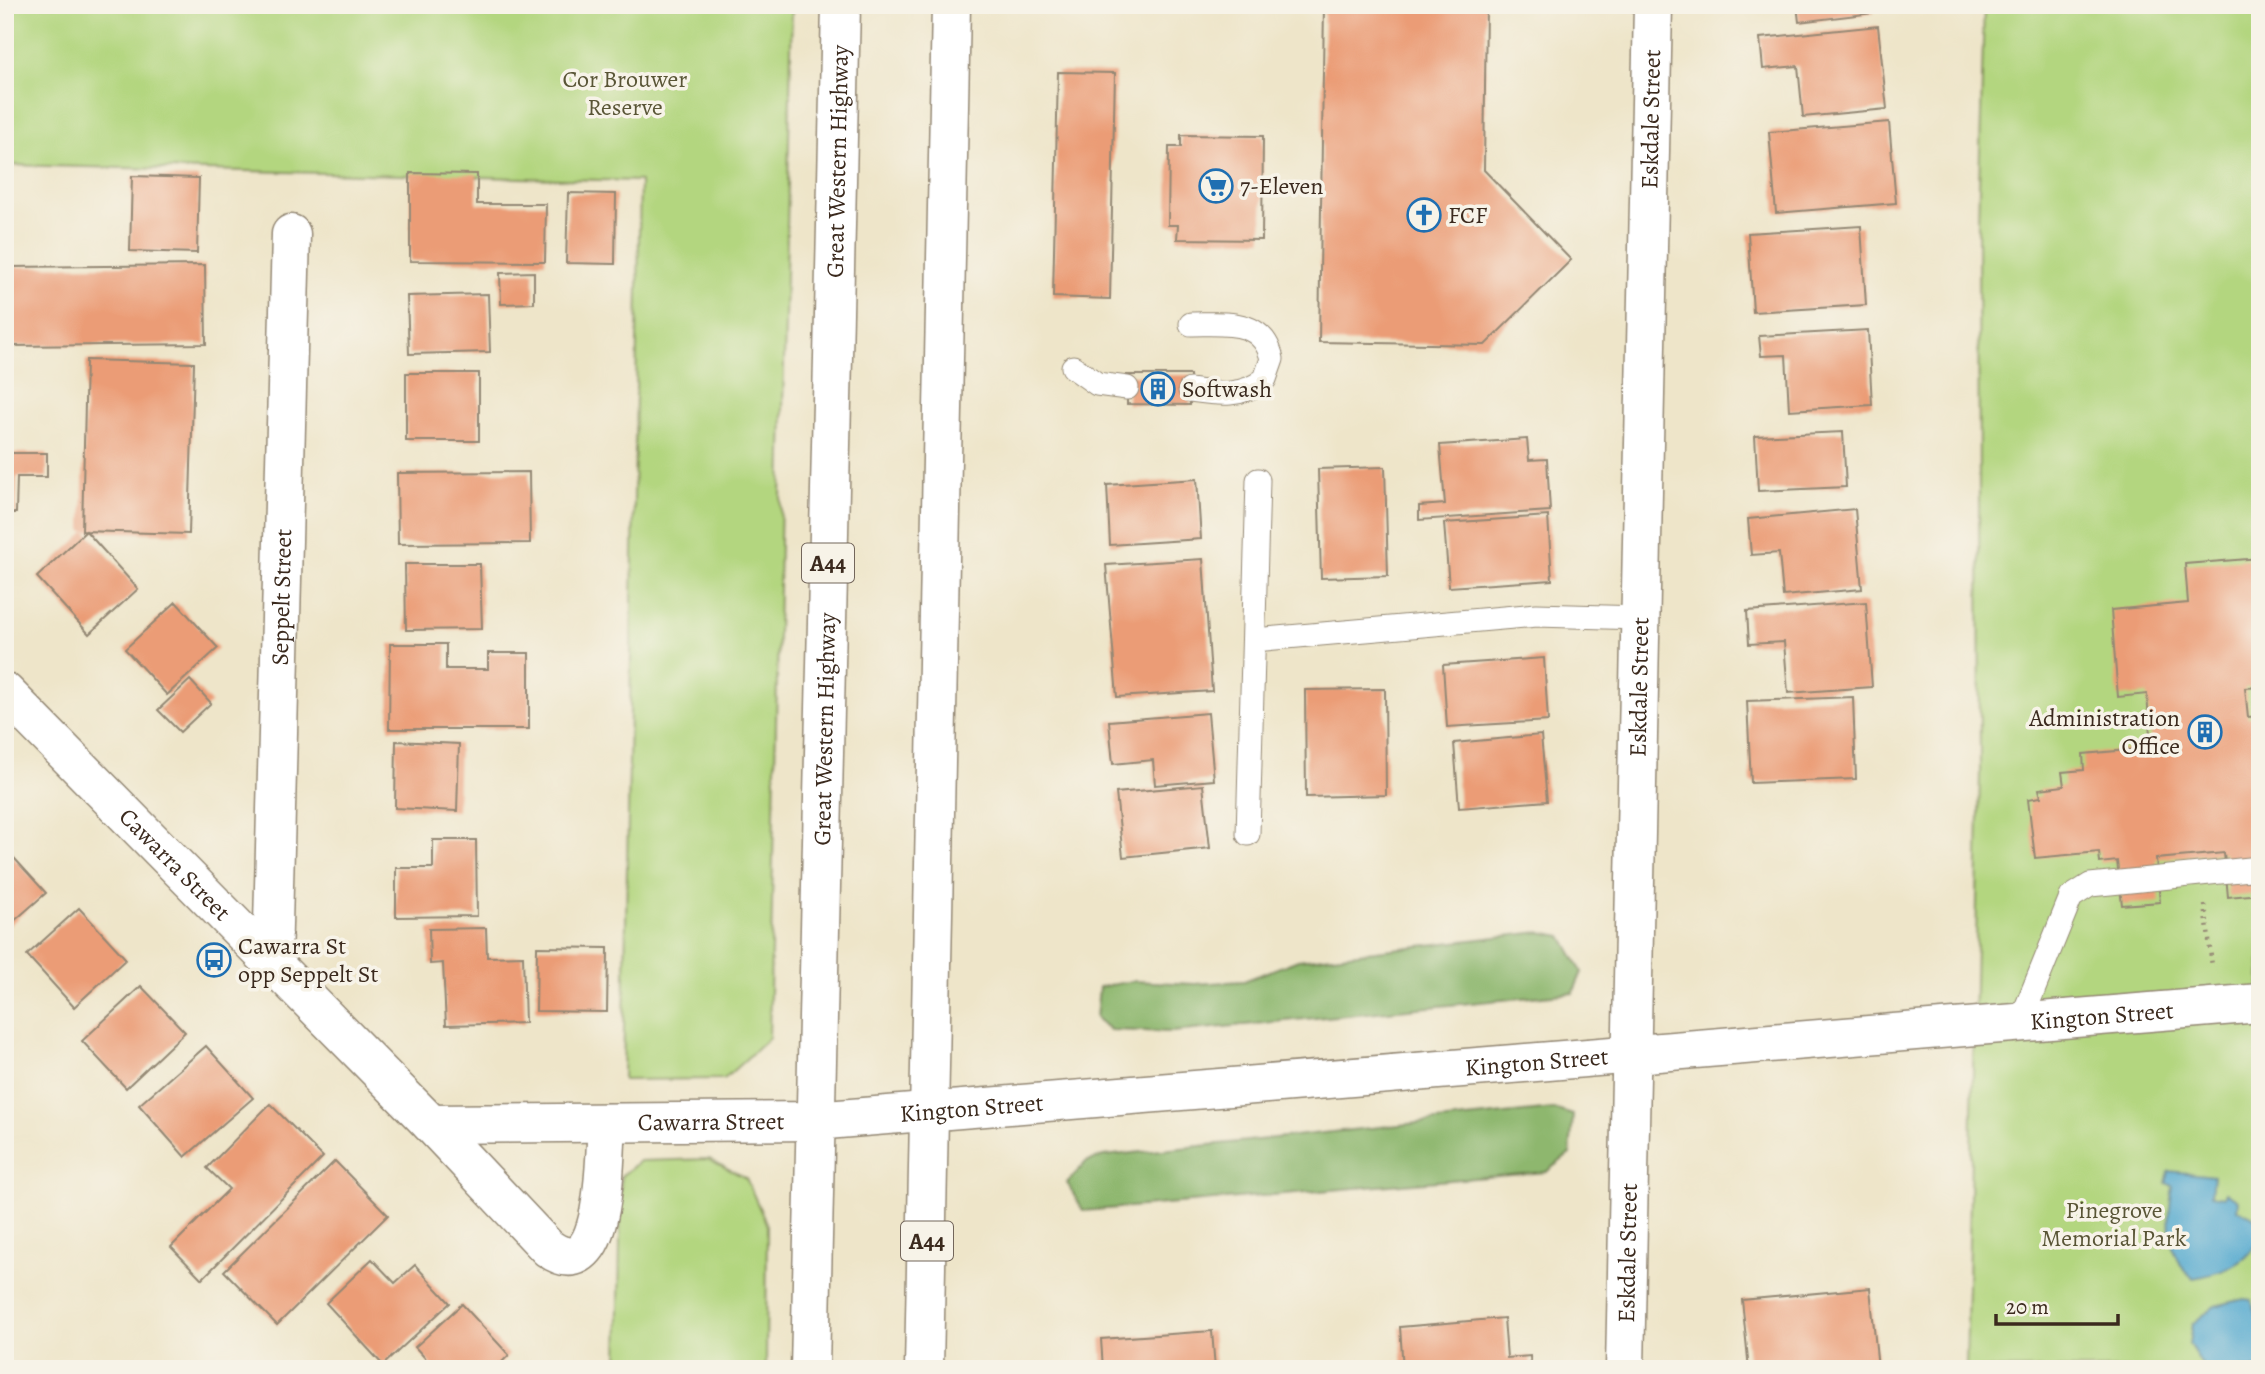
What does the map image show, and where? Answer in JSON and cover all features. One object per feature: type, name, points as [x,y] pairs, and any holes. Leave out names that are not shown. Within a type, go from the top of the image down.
[{"type":"main road","name":"Great Western Highway","points":[[810,1369],[841,5]]},
{"type":"main road","name":"A44","points":[[924,1369],[951,5]]},
{"type":"main road","name":"Eskdale Street","points":[[1625,1369],[1653,5]]},
{"type":"main road","name":"Seppelt Street","points":[[272,963],[290,234]]},
{"type":"main road","name":"Cawarra Street","points":[[5,692],[431,1125],[548,1248],[560,1257],[572,1258],[584,1254],[596,1234],[607,1123]]},
{"type":"main road","name":"Kington Street","points":[[814,1121],[2260,1003]]},
{"type":"main road","name":"Cawarra Street","points":[[431,1125],[814,1121]]},
{"type":"lane","points":[[1190,390],[1226,395],[1243,391],[1265,379],[1272,359],[1262,335],[1249,327],[1191,324]]},
{"type":"lane","points":[[1073,367],[1097,384],[1126,388]]},
{"type":"lane","points":[[1248,834],[1258,480]]},
{"type":"lane","points":[[1254,640],[1537,615],[1640,618]]},
{"type":"lane","points":[[2020,1023],[2071,897],[2080,888],[2260,868]]},
{"type":"path","points":[[2202,873],[2216,1007]]},
{"type":"green space","name":"Cor Brouwer Reserve","points":[[5,5],[792,5],[769,1038],[724,1079],[623,1080],[640,181],[5,165]]},
{"type":"green space","name":"Pinegrove Memorial Park","points":[[1984,5],[2260,5],[2260,1369],[1966,1369],[1980,772],[1978,224]]},
{"type":"green space","points":[[1540,932],[1562,936],[1582,972],[1573,993],[1172,1032],[1110,1030],[1096,1018],[1099,987],[1133,981],[1195,984],[1244,981],[1298,960]]},
{"type":"green space","points":[[1553,1109],[1573,1115],[1570,1154],[1546,1172],[1083,1211],[1067,1183],[1086,1162],[1104,1156]]},
{"type":"green space","points":[[709,1159],[746,1178],[767,1225],[766,1369],[618,1369],[621,1176],[640,1161]]},
{"type":"water","points":[[2169,1171],[2213,1176],[2211,1195],[2224,1197],[2226,1192],[2238,1200],[2237,1210],[2249,1214],[2258,1230],[2257,1241],[2245,1258],[2236,1265],[2193,1278],[2184,1269],[2173,1248],[2171,1236],[2173,1186],[2166,1183]]},
{"type":"water","points":[[2244,1299],[2251,1300],[2255,1308],[2260,1334],[2260,1369],[2205,1369],[2189,1344],[2192,1324],[2215,1306]]},
{"type":"building","name":"FCF","points":[[1324,5],[1486,5],[1484,170],[1571,260],[1485,345],[1319,342]]},
{"type":"building","points":[[1797,5],[1873,5],[1874,13],[1799,22]]},
{"type":"building","points":[[1878,26],[1887,109],[1803,117],[1798,66],[1763,69],[1760,38]]},
{"type":"building","points":[[1058,72],[1115,73],[1110,299],[1053,297]]},
{"type":"building","points":[[1889,122],[1896,203],[1776,213],[1769,132]]},
{"type":"building","name":"7-Eleven","points":[[1181,135],[1263,136],[1262,240],[1177,239],[1178,225],[1168,225],[1169,147],[1181,147]]},
{"type":"building","points":[[410,173],[477,174],[477,204],[546,204],[545,262],[410,261]]},
{"type":"building","points":[[132,176],[199,178],[197,253],[130,251]]},
{"type":"building","points":[[568,193],[616,194],[615,264],[566,263]]},
{"type":"building","points":[[1861,226],[1866,305],[1753,312],[1748,233]]},
{"type":"building","points":[[205,265],[206,344],[8,346],[7,267]]},
{"type":"building","points":[[534,272],[534,303],[501,304],[500,273]]},
{"type":"building","points":[[488,294],[490,352],[409,354],[407,296]]},
{"type":"building","points":[[1868,330],[1872,405],[1789,410],[1786,355],[1761,356],[1759,336]]},
{"type":"building","points":[[86,360],[194,363],[189,534],[82,531]]},
{"type":"building","points":[[406,373],[479,373],[479,441],[406,441]]},
{"type":"building","name":"Softwash","points":[[1127,375],[1190,375],[1190,405],[1127,404]]},
{"type":"building","points":[[1843,432],[1846,487],[1758,491],[1755,436]]},
{"type":"building","points":[[1527,439],[1529,460],[1547,459],[1550,511],[1419,520],[1419,506],[1445,504],[1440,445]]},
{"type":"building","points":[[5,453],[47,453],[47,477],[17,477],[16,513],[5,513]]},
{"type":"building","points":[[1385,467],[1388,576],[1321,578],[1318,469]]},
{"type":"building","points":[[529,472],[530,543],[398,544],[397,473]]},
{"type":"building","points":[[1197,479],[1201,539],[1110,545],[1107,485]]},
{"type":"building","points":[[1855,509],[1862,589],[1783,596],[1779,553],[1751,555],[1748,519]]},
{"type":"building","points":[[1548,516],[1552,580],[1449,587],[1444,523]]},
{"type":"building","points":[[86,531],[138,589],[89,634],[37,577]]},
{"type":"building","name":"Administration Office","points":[[2260,558],[2260,687],[2245,688],[2248,717],[2260,716],[2260,894],[2228,897],[2224,853],[2156,859],[2160,902],[2122,905],[2117,861],[2100,863],[2099,852],[2035,858],[2028,799],[2041,797],[2039,789],[2064,786],[2062,772],[2084,770],[2083,754],[2151,748],[2147,694],[2118,697],[2111,610],[2188,603],[2185,564]]},
{"type":"building","points":[[1203,559],[1212,691],[1117,697],[1106,565]]},
{"type":"building","points":[[405,564],[480,564],[482,629],[406,630]]},
{"type":"building","points":[[176,602],[218,648],[167,695],[125,649]]},
{"type":"building","points":[[1866,602],[1872,687],[1788,693],[1784,642],[1749,644],[1747,611]]},
{"type":"building","points":[[390,644],[446,644],[446,669],[488,669],[488,653],[529,653],[529,729],[389,729]]},
{"type":"building","points":[[1544,658],[1548,721],[1447,727],[1443,665]]},
{"type":"building","points":[[190,680],[211,703],[180,732],[158,710]]},
{"type":"building","points":[[1385,689],[1386,795],[1306,797],[1305,690]]},
{"type":"building","points":[[1853,697],[1856,779],[1751,783],[1747,701]]},
{"type":"building","points":[[1208,713],[1214,780],[1155,785],[1153,760],[1113,764],[1109,721]]},
{"type":"building","points":[[1541,735],[1547,801],[1459,808],[1454,743]]},
{"type":"building","points":[[396,741],[459,744],[457,811],[395,808]]},
{"type":"building","points":[[1203,785],[1210,848],[1123,857],[1116,793]]},
{"type":"building","points":[[433,840],[476,840],[477,916],[396,917],[396,868],[433,868]]},
{"type":"building","points":[[5,848],[46,893],[5,929]]},
{"type":"building","points":[[79,908],[126,959],[74,1007],[27,955]]},
{"type":"building","points":[[486,928],[487,957],[523,956],[525,1023],[446,1025],[443,963],[430,964],[429,929]]},
{"type":"building","points":[[537,947],[608,948],[607,1012],[536,1011]]},
{"type":"building","points":[[141,986],[185,1032],[126,1088],[82,1041]]},
{"type":"building","points":[[206,1046],[253,1098],[185,1157],[139,1105]]},
{"type":"building","points":[[270,1104],[323,1157],[202,1279],[171,1247],[229,1189],[207,1168]]},
{"type":"building","points":[[335,1161],[388,1215],[277,1325],[224,1271]]},
{"type":"building","points":[[372,1259],[395,1283],[415,1265],[450,1303],[383,1365],[326,1303]]},
{"type":"building","points":[[1870,1288],[1878,1369],[1749,1369],[1742,1300]]},
{"type":"building","points":[[462,1304],[509,1355],[495,1369],[435,1369],[415,1347]]},
{"type":"building","points":[[1504,1318],[1507,1358],[1530,1356],[1531,1369],[1403,1369],[1400,1327]]},
{"type":"building","points":[[1212,1331],[1215,1369],[1103,1369],[1101,1339]]},
{"type":"place","name":"7-Eleven","points":[[1216,186]]},
{"type":"place","name":"FCF","points":[[1424,215]]},
{"type":"place","name":"Softwash","points":[[1158,389]]},
{"type":"place","name":"Administration Office","points":[[2205,732]]},
{"type":"place","name":"Cawarra St opp Seppelt St","points":[[214,960]]}]
